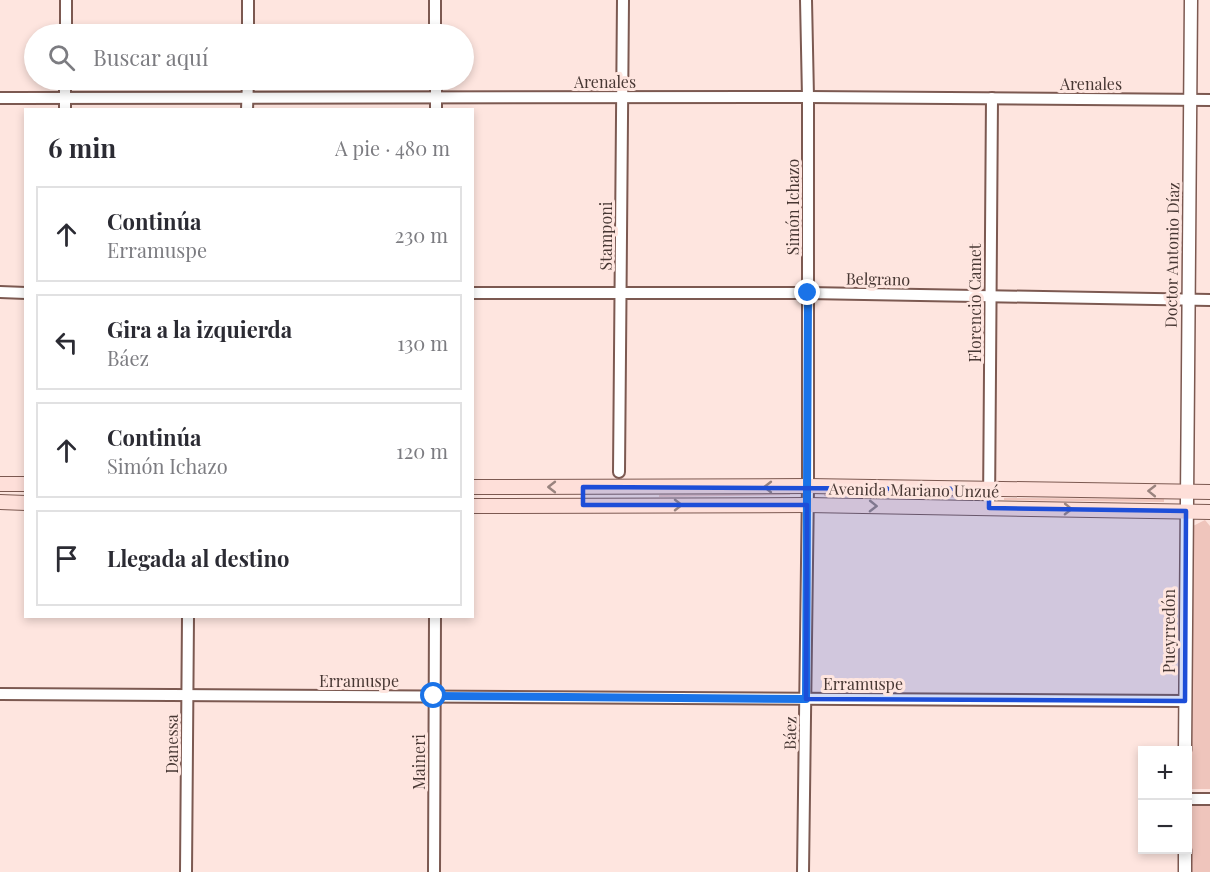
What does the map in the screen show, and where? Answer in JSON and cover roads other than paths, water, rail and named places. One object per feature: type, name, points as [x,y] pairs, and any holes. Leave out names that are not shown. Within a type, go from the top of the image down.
[{"type":"main road","points":[[0,484],[24,484]]},
{"type":"main road","name":"Avenida Mariano Unzué","points":[[474,487],[808,486],[1210,492]]},
{"type":"main road","points":[[583,487],[583,505]]},
{"type":"main road","points":[[650,505],[651,487]]},
{"type":"main road","points":[[0,502],[24,503]]},
{"type":"main road","name":"Avenida Mariano Unzué","points":[[474,506],[807,505],[1209,512]]},
{"type":"street","points":[[66,0],[66,24]]},
{"type":"street","points":[[248,0],[248,24]]},
{"type":"street","points":[[435,0],[435,24]]},
{"type":"street","name":"Stamponi","points":[[619,472],[623,0]]},
{"type":"street","name":"Simón Ichazo","points":[[806,0],[808,486]]},
{"type":"street","name":"Doctor Antonio Díaz","points":[[1186,511],[1191,0]]},
{"type":"street","points":[[65,90],[65,108]]},
{"type":"street","points":[[248,90],[248,108]]},
{"type":"street","points":[[436,90],[436,108]]},
{"type":"street","name":"Arenales","points":[[0,98],[808,97],[1210,100]]},
{"type":"street","name":"Florencio Camet","points":[[989,508],[992,98]]},
{"type":"street","points":[[0,292],[24,292]]},
{"type":"street","name":"Belgrano","points":[[474,293],[808,293],[1210,300]]},
{"type":"street","name":"Báez","points":[[803,872],[808,486]]},
{"type":"street","name":"Pueyrredón","points":[[1185,746],[1186,511]]},
{"type":"street","name":"Danessa","points":[[186,872],[188,618]]},
{"type":"street","name":"Maineri","points":[[434,872],[435,618]]},
{"type":"street","name":"Erramuspe","points":[[0,694],[1185,702]]},
{"type":"street","points":[[1192,799],[1210,799]]},
{"type":"street","points":[[1185,854],[1185,872]]}]
